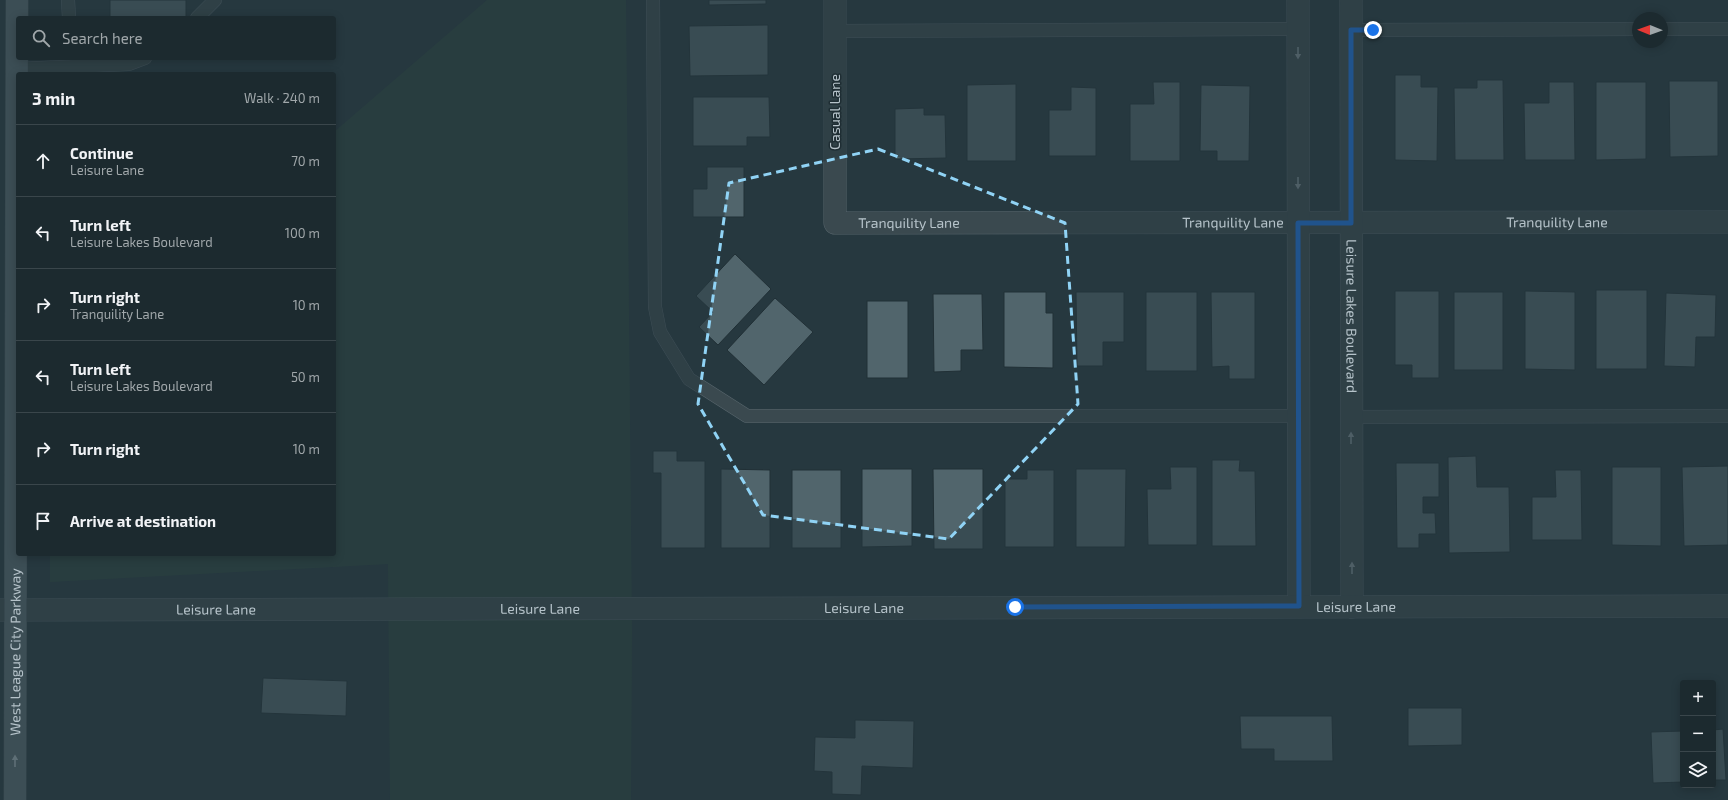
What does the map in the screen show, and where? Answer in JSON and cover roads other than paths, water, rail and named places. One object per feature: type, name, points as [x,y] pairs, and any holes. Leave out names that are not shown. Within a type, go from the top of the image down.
[{"type":"main road","name":"West League City Parkway","points":[[17,0],[17,16]]},
{"type":"main road","name":"West League City Parkway","points":[[17,60],[17,72]]},
{"type":"main road","name":"West League City Parkway","points":[[15,800],[7,610],[16,123]]},
{"type":"street","name":"Casual Lane","points":[[835,0],[835,223]]},
{"type":"street","points":[[1298,0],[1299,606]]},
{"type":"street","name":"Leisure Lakes Boulevard","points":[[1351,0],[1352,607]]},
{"type":"street","name":"Tranquility Lane","points":[[835,223],[1728,222]]},
{"type":"street","name":"Leisure Lane","points":[[7,610],[1728,606]]},
{"type":"lane","points":[[68,0],[69,16]]},
{"type":"lane","points":[[199,16],[215,0]]},
{"type":"lane","points":[[653,0],[655,307],[660,332],[689,379],[747,416],[1299,416]]},
{"type":"lane","points":[[835,31],[1298,29]]},
{"type":"lane","points":[[1351,30],[1632,29]]},
{"type":"lane","points":[[1668,29],[1728,29]]},
{"type":"lane","points":[[17,69],[69,62],[129,64],[140,60]]},
{"type":"lane","points":[[1351,416],[1728,416]]}]
